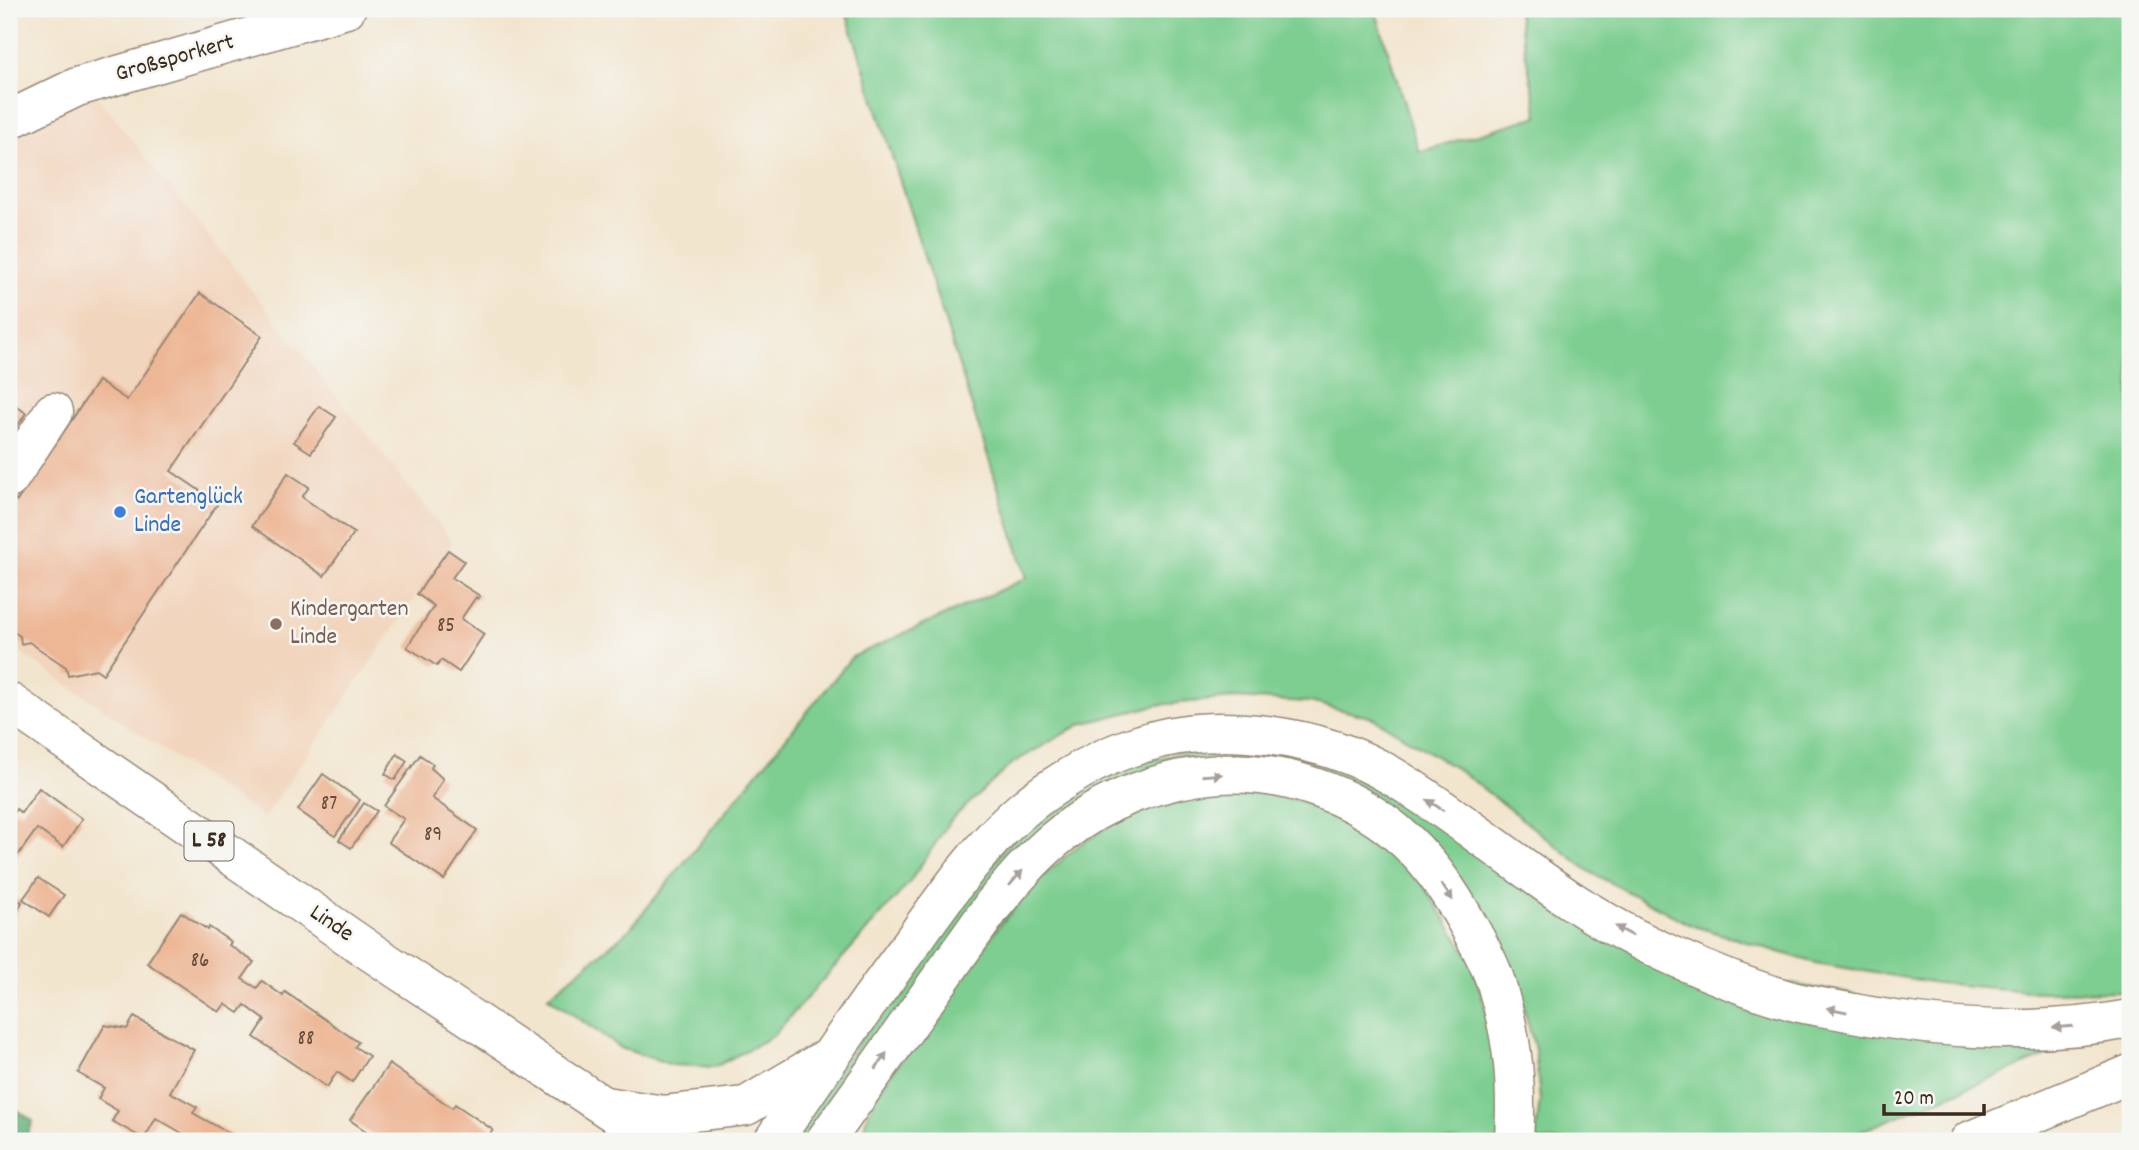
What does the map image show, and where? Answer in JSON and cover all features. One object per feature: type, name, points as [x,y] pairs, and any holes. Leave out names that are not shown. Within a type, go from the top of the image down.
[{"type":"main road","name":"Großsporkert","points":[[9,120],[77,87],[346,9]]},
{"type":"main road","points":[[9,480],[53,412]]},
{"type":"main road","name":"Linde","points":[[9,702],[371,952],[656,1141]]},
{"type":"main road","points":[[773,1141],[828,1058],[963,874],[1013,820],[1044,793],[1092,764],[1142,744],[1192,733],[1240,733],[1275,737],[1338,751],[1389,774],[1542,881],[1646,944],[1716,974],[1793,1001],[1875,1017],[1965,1028],[2035,1029],[2103,1024],[2130,1019]]},
{"type":"main road","points":[[836,1133],[993,905],[1021,871],[1059,835],[1099,809],[1142,789],[1191,776],[1236,773],[1279,778],[1320,789],[1361,808],[1396,832],[1428,865],[1461,911],[1498,987],[1510,1038],[1517,1091],[1514,1141]]},
{"type":"main road","points":[[605,1105],[664,1115],[746,1106],[828,1058]]},
{"type":"main road","points":[[1969,1141],[2130,1074]]},
{"type":"shaded area","name":"Gartenglück Linde","points":[[96,95],[453,542],[264,818],[9,645],[9,138]]},
{"type":"green space","points":[[845,9],[1375,9],[1419,152],[1538,116],[1517,9],[2130,9],[2130,991],[2039,992],[1937,983],[1815,963],[1691,925],[1590,872],[1463,773],[1373,718],[1310,702],[1233,698],[1157,705],[1081,724],[1013,763],[951,820],[909,883],[773,1036],[715,1067],[672,1065],[621,1048],[548,997],[629,930],[852,657],[1027,578]]},
{"type":"green space","points":[[1202,748],[1286,751],[1377,786],[1652,961],[2098,1035],[1837,1141],[1535,1141],[1540,1100],[1535,1049],[1519,991],[1497,938],[1372,801],[1121,783],[807,1141],[789,1141],[934,934],[1015,836],[1115,768]]},
{"type":"green space","points":[[1213,792],[1261,792],[1303,802],[1340,817],[1385,845],[1417,874],[1474,965],[1493,1039],[1503,1111],[1498,1141],[861,1141],[876,1095],[999,926],[1040,879],[1079,845],[1129,814],[1176,798]]},
{"type":"green space","points":[[9,1104],[33,1121],[25,1141],[9,1141]]},
{"type":"building","points":[[200,293],[262,336],[171,471],[218,503],[103,674],[96,669],[68,675],[66,667],[29,642],[21,644],[20,636],[9,629],[9,499],[11,497],[17,501],[98,381],[127,400]]},
{"type":"building","points":[[9,401],[26,413],[9,439]]},
{"type":"building","points":[[319,406],[336,417],[311,453],[294,442]]},
{"type":"building","points":[[288,473],[309,487],[302,497],[354,533],[324,576],[252,526]]},
{"type":"building","points":[[448,550],[464,561],[452,578],[480,596],[478,599],[476,597],[461,619],[484,634],[459,672],[441,660],[437,666],[407,647],[434,606],[417,594]]},
{"type":"building","points":[[397,754],[407,761],[395,780],[385,774]]},
{"type":"building","points":[[420,755],[433,764],[431,768],[443,779],[432,798],[477,830],[444,880],[388,842],[404,819],[384,806]]},
{"type":"building","points":[[323,774],[360,800],[335,836],[298,810]]},
{"type":"building","points":[[39,788],[82,819],[63,847],[37,829],[18,855],[9,848],[9,819],[16,809],[21,813]]},
{"type":"building","points":[[364,803],[377,811],[351,848],[339,840]]},
{"type":"building","points":[[38,878],[64,895],[49,917],[23,899]]},
{"type":"building","points":[[9,896],[22,902],[9,928]]},
{"type":"building","points":[[181,912],[231,942],[229,945],[254,962],[242,979],[257,988],[262,981],[283,996],[285,992],[358,1042],[355,1047],[369,1056],[352,1082],[337,1072],[327,1087],[254,1037],[265,1020],[245,1005],[239,1013],[225,1004],[219,1012],[147,963]]},
{"type":"building","points":[[134,1017],[194,1050],[170,1092],[197,1107],[193,1113],[232,1135],[229,1141],[177,1141],[182,1133],[156,1118],[144,1139],[112,1121],[118,1111],[98,1099],[104,1088],[78,1073],[105,1025],[127,1029]]},
{"type":"building","points":[[389,1064],[452,1108],[455,1104],[493,1130],[485,1141],[380,1141],[350,1120]]},
{"type":"place","name":"Gartenglück Linde","points":[[120,512]]},
{"type":"place","name":"Kindergarten Linde","points":[[276,624]]}]
